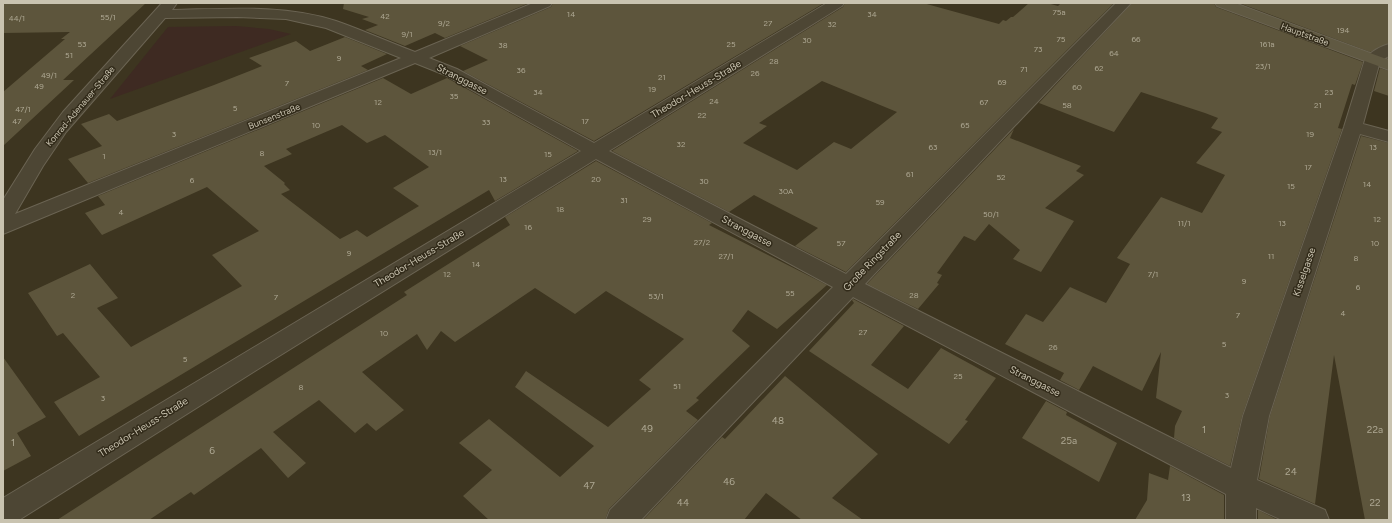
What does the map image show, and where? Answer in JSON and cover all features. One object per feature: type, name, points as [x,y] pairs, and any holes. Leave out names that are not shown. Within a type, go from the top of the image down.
[{"type":"street","name":"Bunsenstraße","points":[[3,227],[545,3]]},
{"type":"street","name":"Theodor-Heuss-Straße","points":[[3,514],[837,3]]},
{"type":"street","name":"Große Ringstraße","points":[[621,520],[1124,3]]},
{"type":"street","name":"Hauptstraße","points":[[1222,3],[1384,58]]},
{"type":"street","name":"Stranggasse","points":[[166,8],[286,15],[330,24],[417,57],[451,72],[595,151],[849,285],[1240,487],[1314,520]]},
{"type":"street","name":"Konrad-Adenauer-Straße","points":[[3,218],[29,170],[55,134],[166,8]]},
{"type":"street","name":"Kisselgasse","points":[[1241,520],[1240,487],[1256,416],[1353,127],[1384,58]]},
{"type":"street","points":[[1353,127],[1389,137]]},
{"type":"shaded area","points":[[236,26],[269,29],[291,34],[110,99],[168,27]]},
{"type":"building","points":[[3,3],[146,3],[63,80],[74,80],[3,146],[3,92],[65,39],[61,39],[70,32],[3,33]]},
{"type":"building","points":[[344,3],[529,3],[445,38],[435,33],[405,46],[365,30],[378,25],[362,19],[369,17],[343,9]]},
{"type":"building","points":[[553,3],[824,3],[594,141],[463,71],[488,60],[460,46],[551,7]]},
{"type":"building","points":[[845,3],[923,3],[999,24],[1003,20],[1006,21],[1013,17],[1029,3],[1047,3],[1058,6],[1061,3],[1114,3],[846,272],[795,246],[818,228],[754,195],[729,212],[612,151],[843,7]],"holes":[[[822,81],[897,112],[851,149],[834,142],[797,170],[743,143],[767,126],[759,123]]]},
{"type":"building","points":[[1132,3],[1214,3],[1216,7],[1363,62],[1355,85],[1352,84],[1338,128],[1342,129],[1242,416],[1230,466],[1174,438],[1175,426],[1182,411],[1156,398],[1161,352],[1142,391],[1093,366],[1079,390],[1060,380],[1064,373],[1005,344],[1026,314],[1043,322],[1070,287],[1106,303],[1130,264],[1117,258],[1161,197],[1202,213],[1225,175],[1196,163],[1222,132],[1211,128],[1218,118],[1141,92],[1114,132],[1039,103]]},
{"type":"building","points":[[1239,3],[1389,3],[1389,43],[1370,52]]},
{"type":"building","points":[[345,37],[387,54],[361,66],[368,70],[88,183],[68,159],[102,146],[81,124],[109,114],[117,121],[214,85],[262,66],[249,58],[296,41],[310,51]]},
{"type":"building","points":[[1380,68],[1389,71],[1389,96],[1374,91]]},
{"type":"building","points":[[383,78],[411,94],[447,78],[578,151],[495,201],[489,190],[79,436],[54,402],[100,377],[63,333],[57,336],[28,293],[90,264],[118,298],[97,308],[131,347],[242,286],[212,255],[259,231],[207,187],[102,235],[85,213],[105,205],[98,196]],"holes":[[[342,125],[367,143],[385,135],[429,167],[393,188],[419,206],[367,237],[357,230],[340,239],[281,194],[290,190],[284,184],[285,183],[264,166],[292,154],[286,149]]]},
{"type":"building","points":[[1014,129],[1010,138],[1081,166],[1076,171],[1084,175],[1045,208],[1074,221],[1041,272],[1013,259],[1020,250],[989,224],[975,241],[964,236],[937,273],[942,275],[937,283],[939,284],[918,309],[867,284]]},
{"type":"building","points":[[1361,136],[1389,143],[1389,520],[1365,520],[1334,355],[1315,504],[1259,479],[1270,416]]},
{"type":"building","points":[[596,161],[712,223],[709,225],[827,285],[777,329],[748,310],[732,331],[750,346],[696,398],[699,400],[686,411],[698,420],[609,509],[605,520],[489,520],[463,496],[492,470],[459,443],[489,419],[560,477],[594,446],[515,387],[526,371],[608,427],[651,389],[639,380],[684,339],[606,291],[575,314],[535,288],[455,342],[441,331],[427,350],[417,334],[362,372],[404,410],[376,431],[367,423],[355,433],[319,400],[273,432],[306,463],[288,478],[261,448],[194,495],[191,492],[149,520],[57,520],[407,295],[404,292],[510,225],[505,217]]},
{"type":"building","points":[[853,299],[904,326],[871,365],[908,389],[941,348],[996,378],[965,420],[968,421],[949,444],[809,351],[854,303],[852,300]]},
{"type":"building","points":[[3,357],[46,417],[17,433],[31,456],[3,471]]},
{"type":"building","points":[[785,376],[878,454],[832,498],[863,520],[802,520],[766,493],[744,520],[643,520],[722,437],[725,439]]},
{"type":"building","points":[[1046,401],[1067,412],[1066,415],[1117,443],[1099,482],[1022,438]]},
{"type":"building","points":[[1170,466],[1224,495],[1224,520],[1135,520],[1147,500],[1149,473],[1168,480]]},
{"type":"building","points":[[1258,510],[1278,520],[1258,520]]}]
